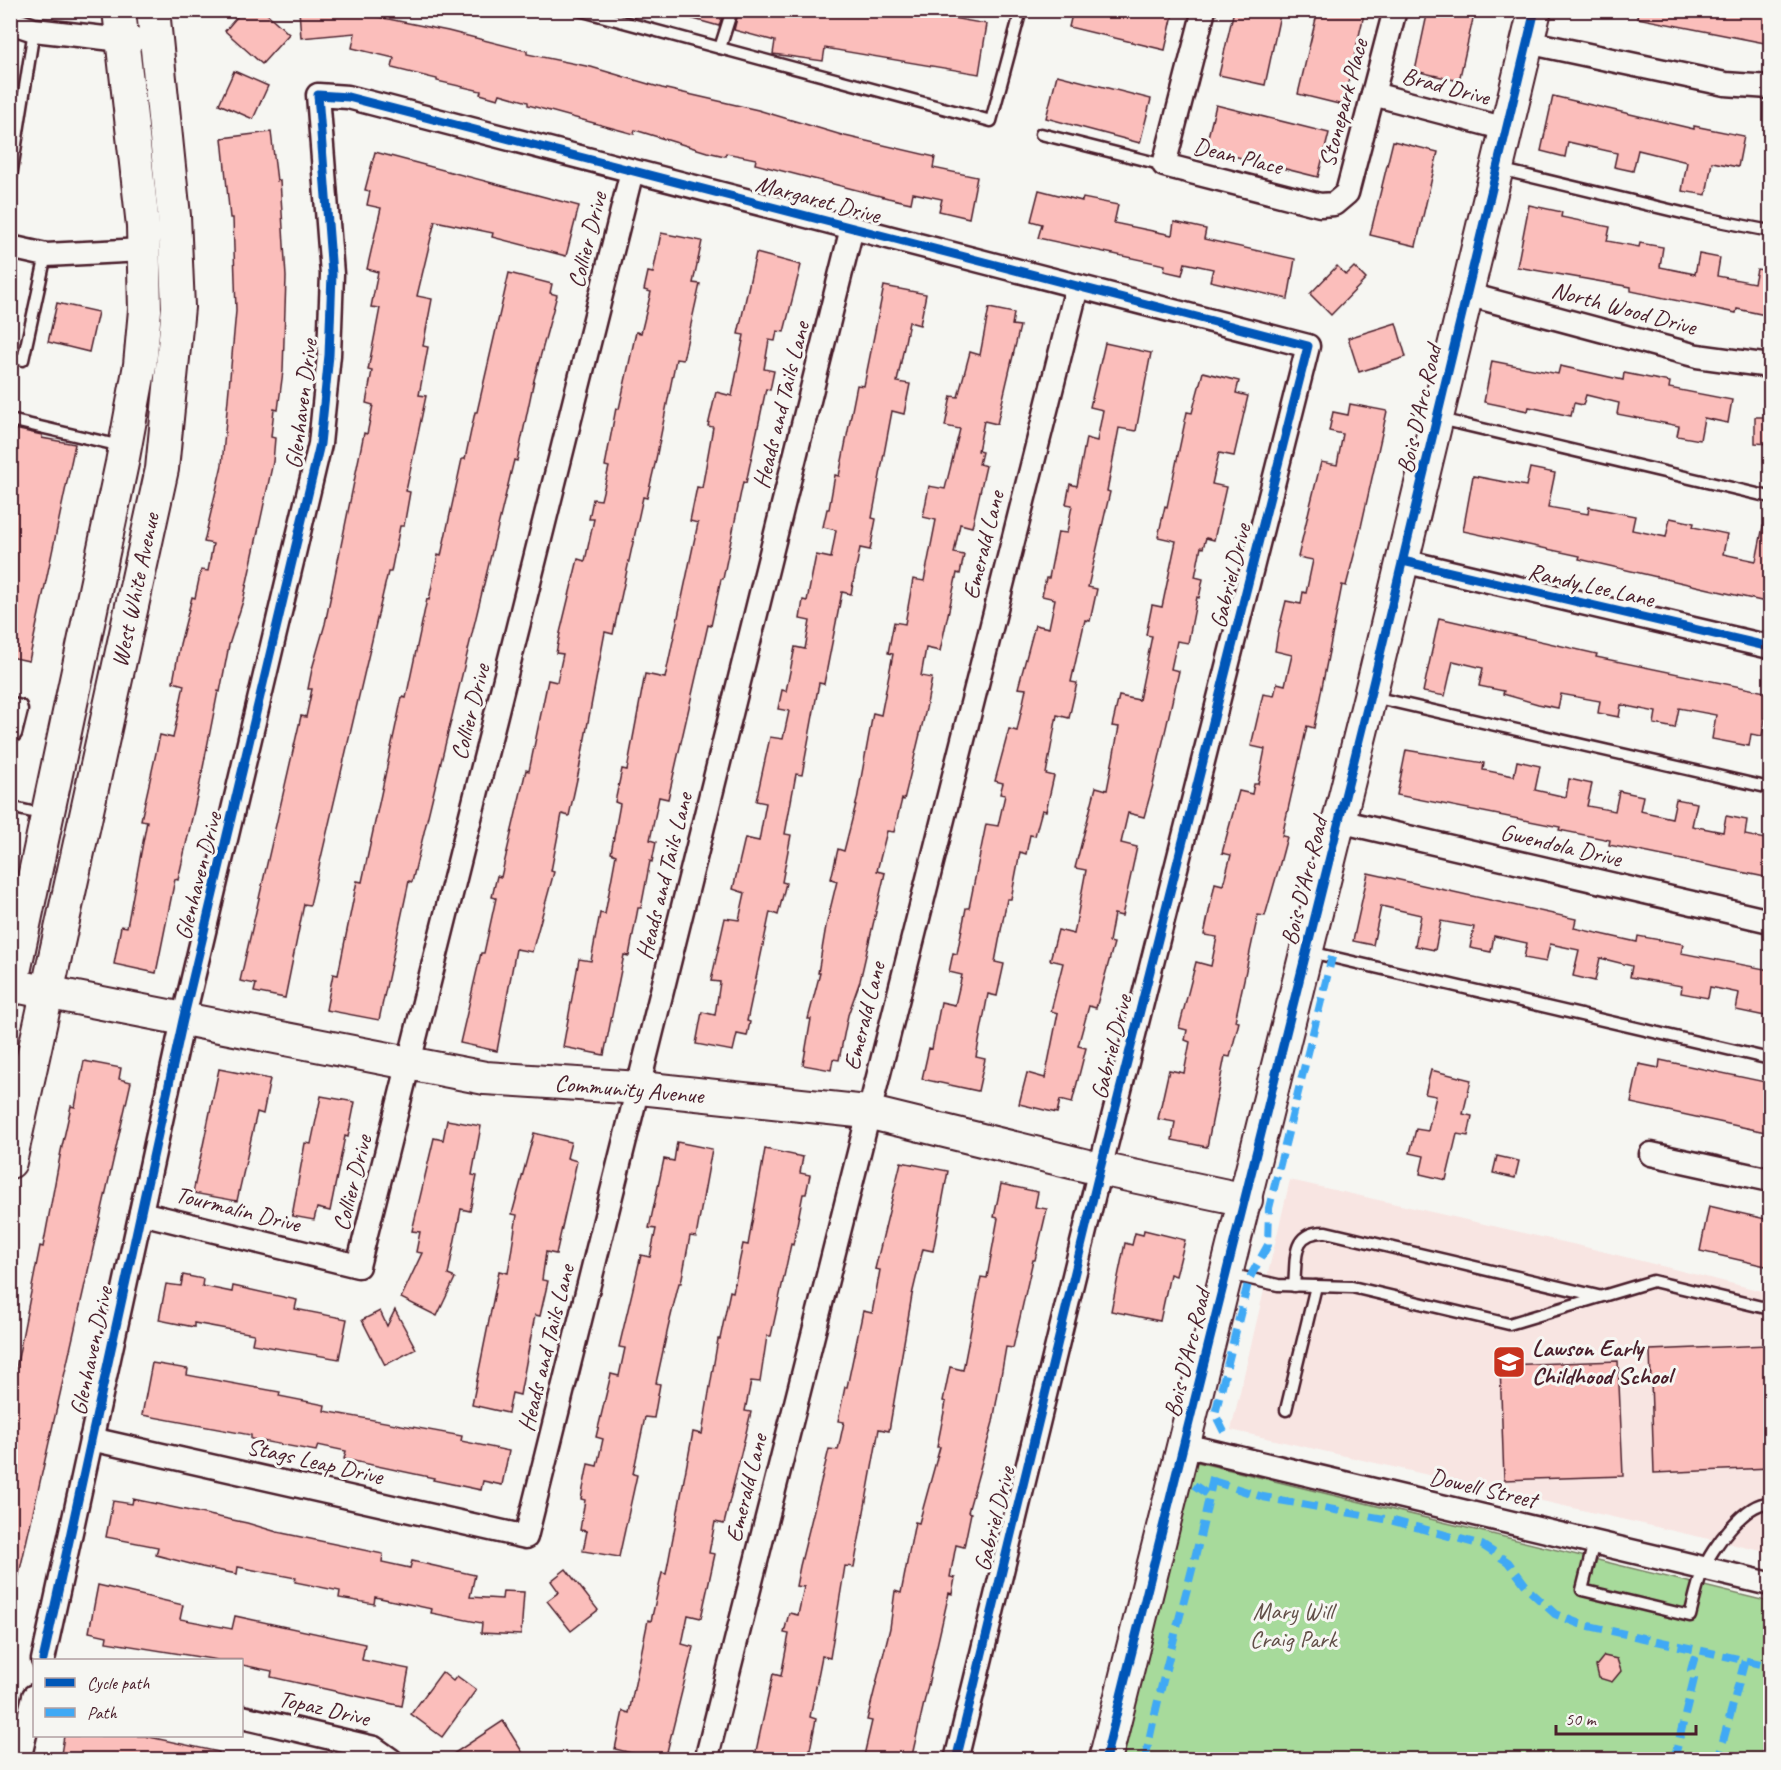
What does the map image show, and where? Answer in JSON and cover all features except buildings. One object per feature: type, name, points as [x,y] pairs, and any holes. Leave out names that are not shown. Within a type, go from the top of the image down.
[{"type":"street","points":[[1164,165],[1204,10]]},
{"type":"street","name":"Stonepark Place","points":[[1334,204],[1347,193],[1395,10]]},
{"type":"street","name":"Bois D'Arc Road","points":[[1105,1760],[1370,696],[1535,10]]},
{"type":"street","points":[[10,22],[34,30],[155,24]]},
{"type":"street","name":"West White Avenue","points":[[10,1162],[162,469],[174,368],[178,307],[174,216],[155,24]]},
{"type":"street","name":"West White Avenue","points":[[11,987],[125,447],[143,332],[143,250],[121,26]]},
{"type":"street","points":[[1527,42],[1725,84],[1770,87]]},
{"type":"street","name":"Brad Drive","points":[[1373,94],[1506,129]]},
{"type":"street","name":"Margaret Drive","points":[[318,95],[348,97],[1308,346]]},
{"type":"street","name":"Glenhaven Drive","points":[[43,1659],[183,1020],[320,444],[329,354],[332,274],[318,95]]},
{"type":"street","name":"Dean Place","points":[[1164,165],[1320,205],[1334,204]]},
{"type":"street","name":"Collier Drive","points":[[358,1266],[632,171]]},
{"type":"street","name":"Heads and Tails Lane","points":[[526,1537],[640,1088],[852,228]]},
{"type":"street","points":[[10,247],[46,255],[143,250]]},
{"type":"street","name":"Emerald Lane","points":[[706,1760],[867,1112],[1077,287]]},
{"type":"street","name":"North Wood Drive","points":[[1466,294],[1697,356],[1770,366]]},
{"type":"street","name":"Gabriel Drive","points":[[956,1760],[1100,1169],[1308,346]]},
{"type":"street","name":"Randy Lee Lane","points":[[1403,561],[1770,647]]},
{"type":"street","name":"Gwendola Drive","points":[[1339,821],[1770,921]]},
{"type":"street","name":"Community Avenue","points":[[11,987],[485,1078],[640,1088],[867,1112],[1100,1169],[1246,1200]]},
{"type":"street","points":[[1652,1154],[1770,1180]]},
{"type":"street","name":"Tourmalin Drive","points":[[141,1213],[358,1266]]},
{"type":"street","name":"Stags Leap Drive","points":[[91,1439],[526,1537]]},
{"type":"street","name":"Dowell Street","points":[[1184,1445],[1770,1584]]},
{"type":"street","points":[[19,1760],[33,1700]]},
{"type":"street","name":"Topaz Drive","points":[[243,1717],[374,1748],[391,1760]]},
{"type":"lane","points":[[579,10],[992,121],[1021,10]]},
{"type":"lane","points":[[720,48],[732,10]]},
{"type":"lane","points":[[10,183],[14,133],[34,30]]},
{"type":"lane","points":[[1041,134],[1164,165]]},
{"type":"lane","points":[[1496,168],[1698,217],[1770,231]]},
{"type":"lane","points":[[10,357],[23,360],[46,255]]},
{"type":"lane","points":[[1437,418],[1770,497]]},
{"type":"lane","points":[[10,420],[125,447]]},
{"type":"lane","points":[[1370,696],[1770,788]]},
{"type":"lane","points":[[10,703],[21,706],[22,710],[16,734],[10,741]]},
{"type":"lane","points":[[10,807],[48,816]]},
{"type":"lane","points":[[1307,951],[1770,1059]]},
{"type":"lane","points":[[1294,1286],[1298,1248],[1302,1238],[1313,1232],[1319,1232],[1600,1297]]},
{"type":"lane","points":[[1227,1274],[1278,1285],[1352,1287],[1509,1324],[1653,1281],[1770,1309]]},
{"type":"lane","points":[[1286,1410],[1316,1286]]},
{"type":"lane","points":[[1594,1542],[1582,1590],[1690,1616],[1703,1568],[1723,1537],[1744,1514],[1757,1505],[1770,1503]]},
{"type":"shaded area","name":"Lawson Early Childhood School","points":[[1290,1180],[1581,1246],[1770,1293],[1770,1553],[1231,1430]]},
{"type":"green space","name":"Mary Will Craig Park","points":[[1193,1461],[1770,1602],[1770,1720],[1761,1759],[1121,1760]]},
{"type":"marked path","points":[[1224,1432],[1215,1414],[1249,1279],[1268,1245],[1269,1208],[1332,957]]},
{"type":"marked path","points":[[1145,1760],[1214,1472]]},
{"type":"marked path","points":[[1213,1481],[1263,1497],[1390,1520],[1482,1545],[1508,1562],[1530,1591],[1555,1614],[1580,1624],[1761,1664],[1770,1661]]},
{"type":"marked path","points":[[1194,1485],[1210,1496]]},
{"type":"marked path","points":[[1674,1760],[1694,1679],[1691,1670],[1697,1649]]},
{"type":"marked path","points":[[1712,1760],[1719,1756],[1745,1660]]},
{"type":"marked path","points":[[1675,1755],[1691,1760]]},
{"type":"cycle path","points":[[1105,1760],[1370,696],[1535,10]]},
{"type":"cycle path","points":[[43,1659],[183,1020],[320,444],[329,355],[332,274],[318,95],[348,97],[1308,346],[1100,1169],[956,1760]]},
{"type":"cycle path","points":[[1403,561],[1770,647]]},
{"type":"place","name":"Lawson Early Childhood School","points":[[1509,1362]]}]
